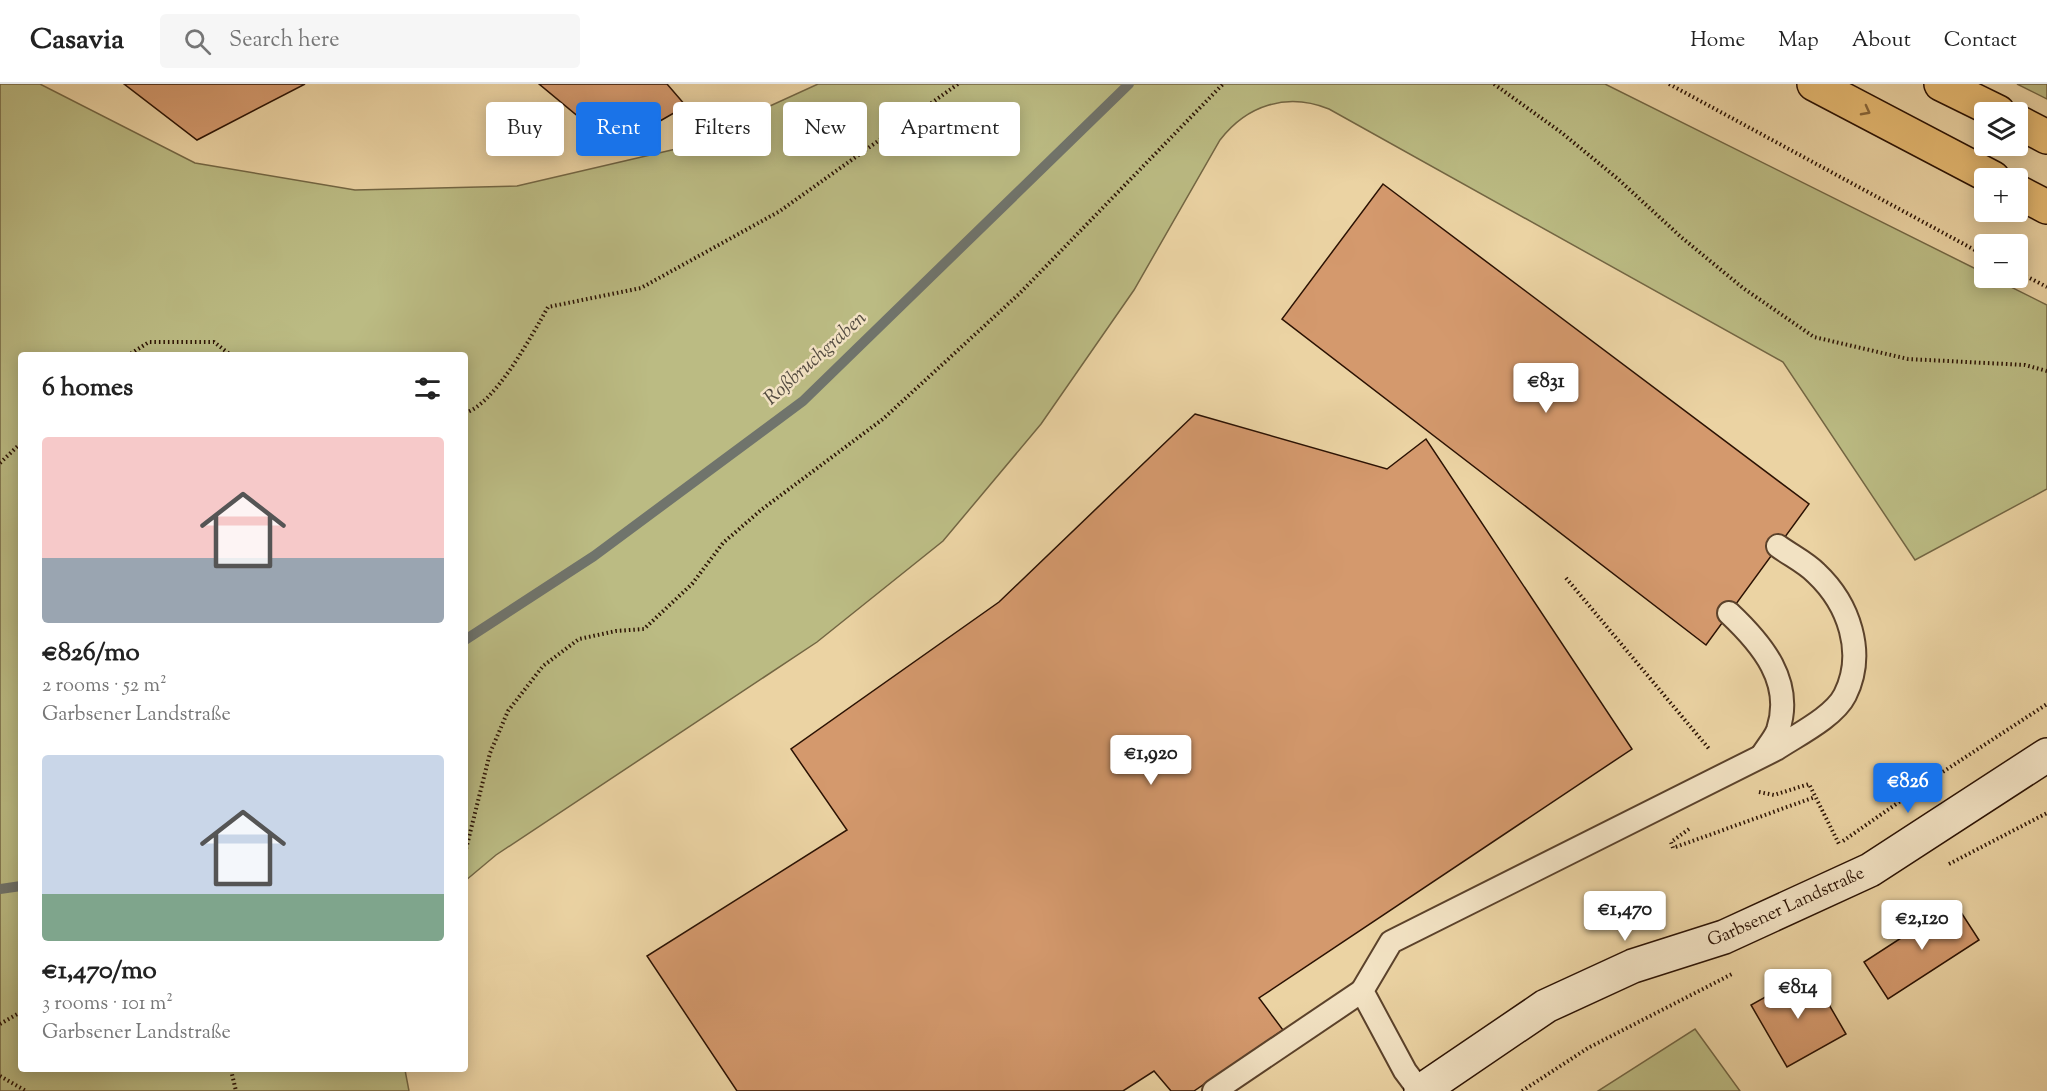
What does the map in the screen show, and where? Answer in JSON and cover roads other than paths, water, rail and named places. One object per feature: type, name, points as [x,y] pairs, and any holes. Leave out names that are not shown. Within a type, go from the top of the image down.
[{"type":"highway","points":[[1814,84],[1974,168]]},
{"type":"highway","points":[[1941,84],[1978,102]]},
{"type":"highway","points":[[2028,128],[2047,137]]},
{"type":"highway","points":[[2028,197],[2047,207]]},
{"type":"street","name":"Garbsener Landstraße","points":[[1420,1091],[1546,1006],[1633,966],[1724,937],[1870,870],[2047,756]]},
{"type":"lane","points":[[1214,1091],[1362,992],[1391,942],[1776,749],[1826,716],[1845,696],[1855,662],[1853,634],[1839,602],[1816,573],[1778,546]]},
{"type":"lane","points":[[1729,613],[1750,632],[1767,656],[1780,681],[1782,707],[1778,731],[1761,756]]},
{"type":"lane","points":[[1362,992],[1405,1071],[1420,1091]]},
{"type":"waterway","name":"Roßbruchgraben","points":[[468,638],[594,556],[803,401],[1129,84]]},
{"type":"waterway","name":"Roßbruchgraben","points":[[0,889],[18,886]]}]
